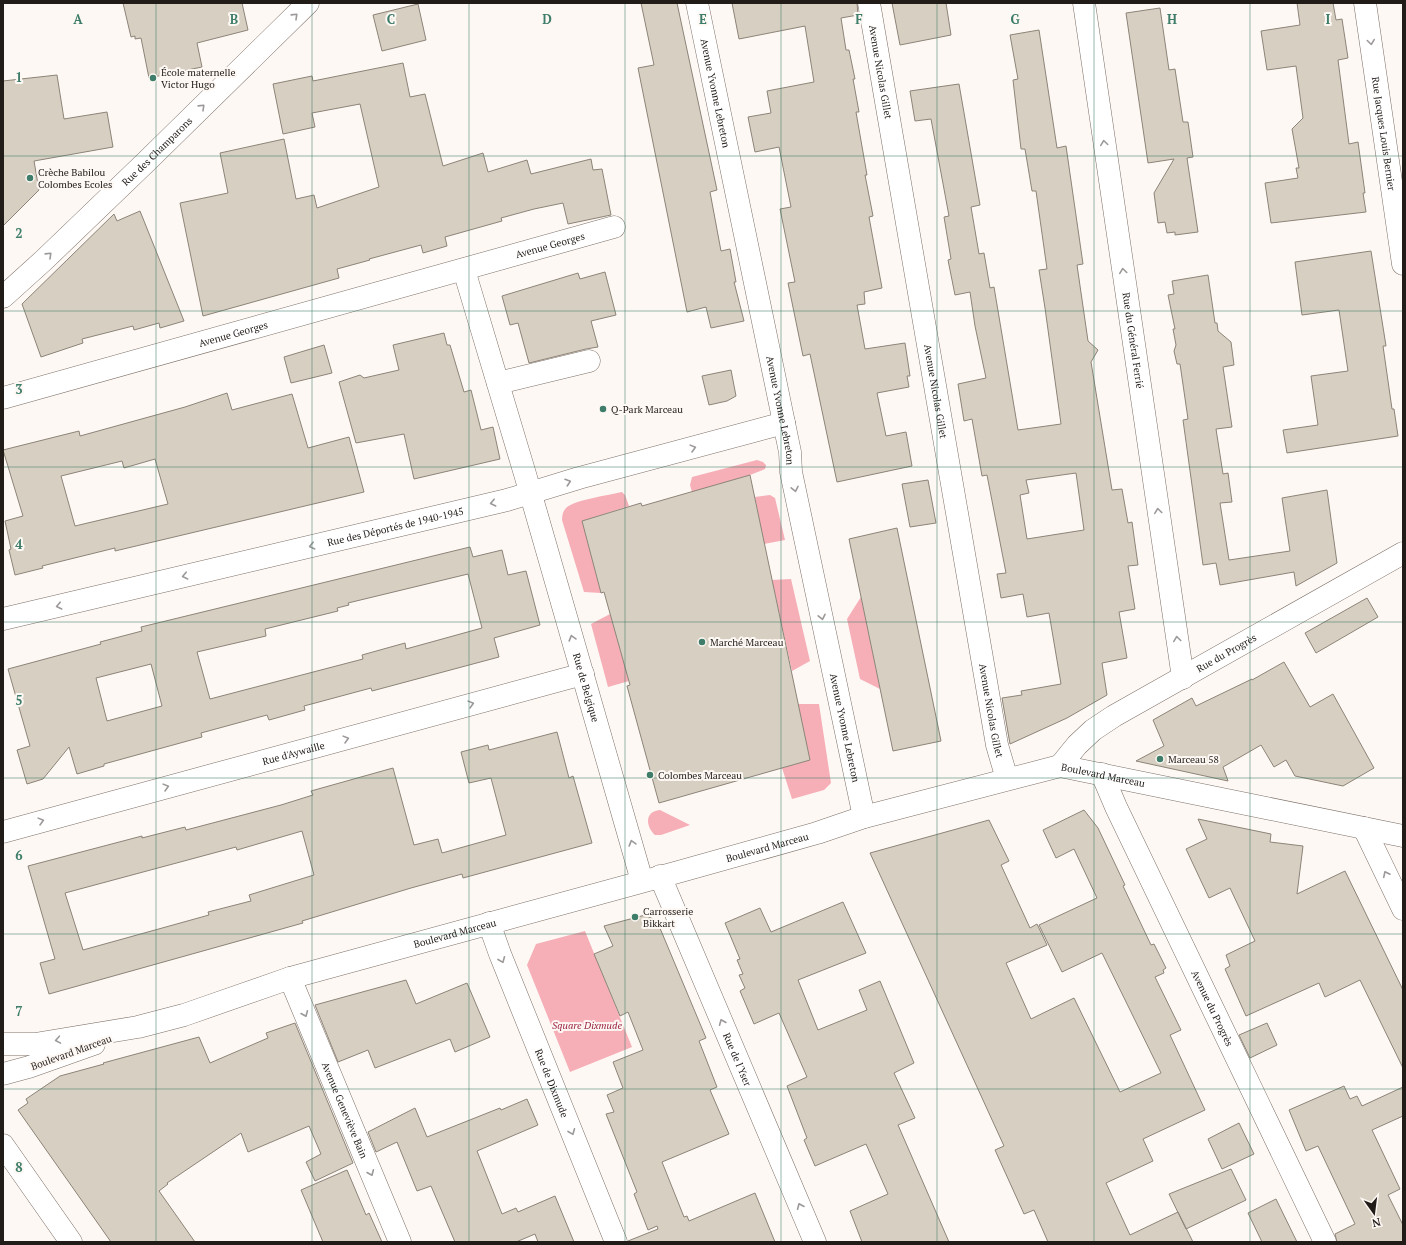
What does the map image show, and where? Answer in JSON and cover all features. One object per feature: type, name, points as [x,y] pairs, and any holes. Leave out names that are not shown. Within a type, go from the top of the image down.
[{"type":"street","name":"Rue des Champarons","points":[[3,297],[11,285],[44,260],[308,3]]},
{"type":"street","name":"Avenue Yvonne Lebreton","points":[[697,3],[790,452],[791,472],[864,817]]},
{"type":"street","name":"Avenue Nicolas Gillet","points":[[869,3],[997,745],[1007,779]]},
{"type":"street","name":"Rue du Général Ferrié","points":[[1084,3],[1183,678]]},
{"type":"street","name":"Rue Jacques Louis Bernier","points":[[1366,3],[1403,264]]},
{"type":"street","name":"Avenue Georges","points":[[3,398],[614,227]]},
{"type":"street","points":[[464,270],[530,494]]},
{"type":"street","points":[[498,383],[588,361]]},
{"type":"street","name":"Rue des Déportés de 1940-1945","points":[[3,619],[530,494],[579,478],[784,423]]},
{"type":"street","name":"Rue de Belgique","points":[[530,494],[583,674],[651,879]]},
{"type":"street","name":"Rue du Progrès","points":[[1060,766],[1077,745],[1093,730],[1114,716],[1403,553]]},
{"type":"street","name":"Rue d'Aywaille","points":[[3,832],[583,674]]},
{"type":"street","name":"Boulevard Marceau","points":[[3,1044],[35,1044],[138,1027],[184,1015],[290,978],[817,833],[864,817],[1060,766],[1403,836]]},
{"type":"street","name":"Avenue du Progrès","points":[[1102,774],[1116,807],[1325,1242]]},
{"type":"street","points":[[1364,828],[1403,909]]},
{"type":"street","name":"Rue de l'Yser","points":[[651,879],[815,1242]]},
{"type":"street","name":"Rue de Dixmude","points":[[489,923],[500,954],[616,1242]]},
{"type":"street","name":"Avenue Geneviève Bain","points":[[290,978],[400,1242]]},
{"type":"street","name":"Boulevard Marceau","points":[[3,1074],[29,1067],[138,1027]]},
{"type":"street","points":[[3,1145],[71,1242]]},
{"type":"green space","points":[[757,460],[766,465],[765,469],[750,475],[692,492],[690,485],[692,477]]},
{"type":"green space","points":[[622,492],[625,495],[629,506],[582,521],[601,593],[584,592],[562,520],[563,512],[570,505],[592,498]]},
{"type":"green space","points":[[770,495],[775,498],[785,540],[764,544],[755,497]]},
{"type":"green space","points":[[791,579],[810,661],[792,671],[772,580]]},
{"type":"green space","points":[[861,597],[880,689],[860,679],[847,619]]},
{"type":"green space","points":[[610,614],[629,681],[608,687],[591,624]]},
{"type":"green space","points":[[798,704],[819,704],[831,783],[824,790],[792,799],[782,768],[810,760]]},
{"type":"green space","points":[[660,810],[690,825],[661,835],[655,835],[649,827],[648,820],[651,813]]},
{"type":"green space","name":"Square Dixmude","points":[[585,931],[632,1047],[570,1072],[527,965],[536,944]]},
{"type":"building","points":[[123,3],[242,3],[248,30],[197,43],[202,67],[149,78],[141,38],[135,39],[135,36],[131,37]]},
{"type":"building","points":[[641,3],[677,3],[717,190],[710,192],[721,251],[730,249],[736,282],[734,282],[744,321],[711,328],[706,307],[687,312],[638,68],[654,65]]},
{"type":"building","points":[[732,3],[857,3],[858,15],[841,18],[846,50],[849,50],[855,79],[853,79],[859,112],[856,112],[867,175],[865,175],[873,216],[869,217],[882,288],[864,292],[865,304],[857,305],[865,349],[905,343],[910,376],[907,376],[909,387],[877,393],[886,436],[906,432],[912,466],[837,482],[810,354],[803,356],[788,283],[795,282],[780,209],[791,207],[779,147],[755,152],[748,117],[771,113],[767,91],[814,82],[805,26],[739,39]]},
{"type":"building","points":[[892,3],[946,3],[951,35],[900,45]]},
{"type":"building","points":[[1297,3],[1333,3],[1336,20],[1342,19],[1348,58],[1338,60],[1349,144],[1358,142],[1366,212],[1271,223],[1265,183],[1298,178],[1296,168],[1299,168],[1292,129],[1303,118],[1296,66],[1267,70],[1261,31],[1300,25]]},
{"type":"building","points":[[418,4],[426,40],[382,51],[373,15]]},
{"type":"building","points":[[1160,8],[1169,70],[1175,69],[1183,122],[1188,122],[1193,157],[1187,158],[1198,232],[1175,235],[1175,232],[1167,233],[1165,222],[1158,223],[1154,193],[1174,159],[1148,163],[1126,13]]},
{"type":"building","points":[[1039,30],[1057,148],[1066,146],[1083,264],[1077,265],[1088,341],[1098,350],[1091,362],[1112,490],[1122,489],[1128,523],[1132,522],[1138,565],[1128,566],[1135,609],[1119,612],[1127,658],[1102,663],[1107,695],[1067,718],[1010,744],[1002,698],[1022,695],[1021,691],[1061,684],[1049,613],[1027,617],[1023,594],[1001,598],[997,574],[1006,573],[987,475],[982,476],[972,419],[964,421],[958,384],[986,378],[975,326],[970,292],[955,295],[948,260],[951,259],[944,217],[949,216],[931,119],[915,121],[910,91],[959,84],[980,205],[971,207],[979,254],[984,253],[990,288],[994,287],[1018,430],[1061,424],[1039,270],[1047,269],[1036,191],[1032,191],[1025,149],[1021,149],[1013,80],[1018,79],[1010,35]],"holes":[[[1076,473],[1084,530],[1027,539],[1020,495],[1029,493],[1026,480]]]},
{"type":"building","points":[[403,63],[410,97],[425,94],[443,166],[483,153],[488,172],[527,160],[531,174],[591,159],[593,170],[602,169],[611,215],[568,224],[563,203],[534,209],[501,218],[502,221],[445,237],[447,246],[423,253],[421,245],[369,259],[370,260],[337,269],[339,278],[203,316],[180,203],[228,193],[220,153],[284,139],[296,199],[314,195],[317,208],[379,187],[360,104],[312,113],[315,127],[283,134],[273,84],[312,76],[313,81]]},
{"type":"building","points":[[57,75],[64,119],[107,112],[113,147],[34,161],[39,190],[3,226],[3,81]]},
{"type":"building","points":[[140,211],[184,321],[160,328],[159,323],[134,330],[133,326],[82,339],[83,343],[41,357],[22,304],[114,214],[117,221]]},
{"type":"building","points":[[1371,251],[1386,346],[1383,346],[1392,409],[1394,409],[1398,436],[1287,453],[1283,430],[1318,425],[1311,376],[1348,371],[1339,310],[1302,315],[1295,262]]},
{"type":"building","points":[[605,272],[616,315],[591,321],[598,347],[529,363],[518,323],[510,325],[502,296],[578,273],[580,279]]},
{"type":"building","points":[[1208,275],[1215,323],[1217,323],[1218,331],[1231,342],[1234,365],[1223,367],[1232,427],[1216,429],[1223,474],[1228,473],[1232,502],[1220,503],[1229,560],[1290,551],[1282,498],[1327,490],[1337,563],[1296,586],[1294,572],[1220,585],[1216,563],[1203,565],[1183,420],[1188,419],[1180,364],[1177,364],[1174,351],[1176,345],[1173,329],[1175,329],[1168,295],[1174,294],[1172,281]]},
{"type":"building","points":[[444,333],[447,345],[450,345],[464,392],[471,390],[481,430],[493,427],[500,459],[414,479],[404,434],[356,443],[339,382],[360,375],[364,378],[399,370],[393,345]]},
{"type":"building","points":[[324,345],[332,373],[291,383],[284,357]]},
{"type":"building","points":[[731,370],[736,396],[727,401],[709,405],[702,376]]},
{"type":"building","points":[[227,393],[232,410],[292,394],[308,448],[349,437],[364,492],[115,551],[115,548],[42,566],[43,568],[15,575],[9,550],[11,549],[5,521],[23,516],[3,450],[79,431],[80,436],[185,407]],"holes":[[[155,459],[168,504],[75,526],[61,476],[122,461],[124,468]]]},
{"type":"building","name":"Marché Marceau","points":[[750,475],[810,760],[659,803],[627,686],[630,685],[604,592],[601,593],[582,521],[641,503],[642,506]]},
{"type":"building","points":[[928,480],[936,523],[910,527],[902,484]]},
{"type":"building","points":[[897,528],[941,741],[893,751],[849,539]]},
{"type":"building","points":[[470,547],[473,557],[502,550],[508,575],[526,571],[540,625],[494,638],[499,657],[372,691],[371,688],[304,706],[305,710],[269,720],[267,715],[201,733],[202,737],[104,764],[104,766],[77,774],[69,747],[43,779],[27,784],[17,750],[30,746],[8,669],[101,644],[100,642],[142,631],[141,627]],"holes":[[[468,574],[482,628],[406,649],[405,643],[362,655],[363,659],[210,699],[197,652],[266,636],[265,629],[338,611],[337,608],[349,605],[348,603]],[[151,664],[162,706],[107,721],[96,678]]]},
{"type":"building","points":[[1367,598],[1378,617],[1316,653],[1305,633]]},
{"type":"building","points":[[1284,662],[1310,707],[1333,694],[1374,768],[1343,786],[1295,776],[1286,760],[1274,767],[1261,745],[1223,767],[1228,781],[1136,761],[1164,746],[1153,720],[1192,698],[1196,706],[1252,680]]},
{"type":"building","points":[[557,732],[569,778],[573,776],[592,843],[463,878],[462,874],[411,888],[302,921],[303,923],[49,994],[40,963],[55,959],[28,866],[142,836],[142,838],[185,827],[186,830],[281,805],[313,795],[311,791],[393,768],[414,845],[438,839],[442,853],[506,835],[491,778],[469,783],[461,752],[488,745],[489,750]],"holes":[[[302,831],[314,875],[249,895],[251,901],[208,912],[209,915],[83,950],[65,893],[236,847],[237,850]]]},
{"type":"building","points":[[1084,810],[1098,828],[1151,945],[1154,944],[1166,968],[1163,970],[1164,973],[1155,977],[1181,1030],[1170,1035],[1205,1110],[1143,1139],[1153,1161],[1106,1183],[1130,1235],[1178,1212],[1193,1242],[1048,1242],[1034,1210],[1024,1214],[995,1150],[1004,1146],[870,853],[989,820],[1009,861],[1001,865],[1030,928],[1037,924],[1047,945],[1006,963],[1031,1019],[1074,998],[1120,1092],[1161,1073],[1102,953],[1062,972],[1039,925],[1097,898],[1074,849],[1056,858],[1043,830]]},
{"type":"building","points":[[1198,819],[1271,834],[1270,842],[1303,846],[1297,894],[1345,871],[1403,990],[1403,1068],[1360,980],[1325,997],[1319,983],[1246,1016],[1225,969],[1230,966],[1226,955],[1255,941],[1230,888],[1209,898],[1186,849],[1207,839]]},
{"type":"building","points":[[843,902],[866,953],[798,980],[818,1030],[867,1010],[859,990],[880,981],[914,1063],[894,1073],[915,1118],[898,1125],[949,1242],[862,1242],[850,1211],[888,1194],[866,1144],[815,1166],[804,1140],[807,1138],[787,1086],[807,1077],[779,1013],[754,1024],[740,991],[745,988],[739,975],[743,974],[737,960],[740,959],[725,923],[760,908],[771,932]]},
{"type":"building","points":[[645,915],[657,921],[706,1038],[699,1041],[717,1087],[710,1090],[729,1134],[662,1162],[684,1217],[687,1216],[689,1221],[755,1193],[775,1242],[628,1242],[658,1229],[657,1226],[648,1230],[634,1194],[637,1192],[606,1114],[614,1112],[607,1095],[623,1088],[613,1062],[643,1050],[628,1012],[620,1016],[594,954],[613,946],[604,926]]},
{"type":"building","points":[[406,980],[416,1004],[467,983],[490,1037],[455,1052],[450,1039],[375,1068],[368,1050],[338,1062],[315,1005]]},
{"type":"building","points":[[295,1023],[353,1163],[315,1181],[306,1162],[321,1154],[309,1126],[248,1152],[241,1133],[167,1183],[168,1184],[159,1191],[195,1242],[111,1242],[18,1110],[28,1103],[26,1099],[60,1076],[199,1037],[210,1063],[268,1038],[266,1033]]},
{"type":"building","points":[[1267,1023],[1277,1045],[1250,1058],[1239,1035]]},
{"type":"building","points":[[1344,1086],[1350,1099],[1357,1096],[1362,1106],[1403,1087],[1403,1116],[1372,1130],[1400,1189],[1388,1195],[1403,1225],[1403,1242],[1337,1242],[1335,1234],[1355,1224],[1318,1146],[1306,1151],[1289,1110]]},
{"type":"building","points":[[527,1099],[538,1125],[477,1151],[502,1214],[516,1208],[518,1212],[555,1196],[574,1242],[538,1242],[535,1234],[516,1242],[455,1242],[431,1186],[417,1191],[397,1142],[376,1152],[368,1132],[415,1108],[427,1137]]},
{"type":"building","points":[[1239,1123],[1254,1154],[1222,1169],[1208,1139]]},
{"type":"building","points":[[1231,1169],[1246,1200],[1186,1229],[1169,1194]]},
{"type":"building","points":[[347,1170],[366,1215],[369,1213],[382,1242],[323,1242],[301,1190]]},
{"type":"building","points":[[1276,1199],[1297,1242],[1262,1242],[1248,1213]]},
{"type":"place","name":"École maternelle Victor Hugo","points":[[153,78]]},
{"type":"place","name":"Crèche Babilou Colombes Ecoles","points":[[30,178]]},
{"type":"place","name":"Q-Park Marceau","points":[[603,409]]},
{"type":"place","name":"Marché Marceau","points":[[702,642]]},
{"type":"place","name":"Marceau 58","points":[[1160,759]]},
{"type":"place","name":"Colombes Marceau","points":[[650,775]]},
{"type":"place","name":"Carrosserie Bikkart","points":[[635,917]]}]
